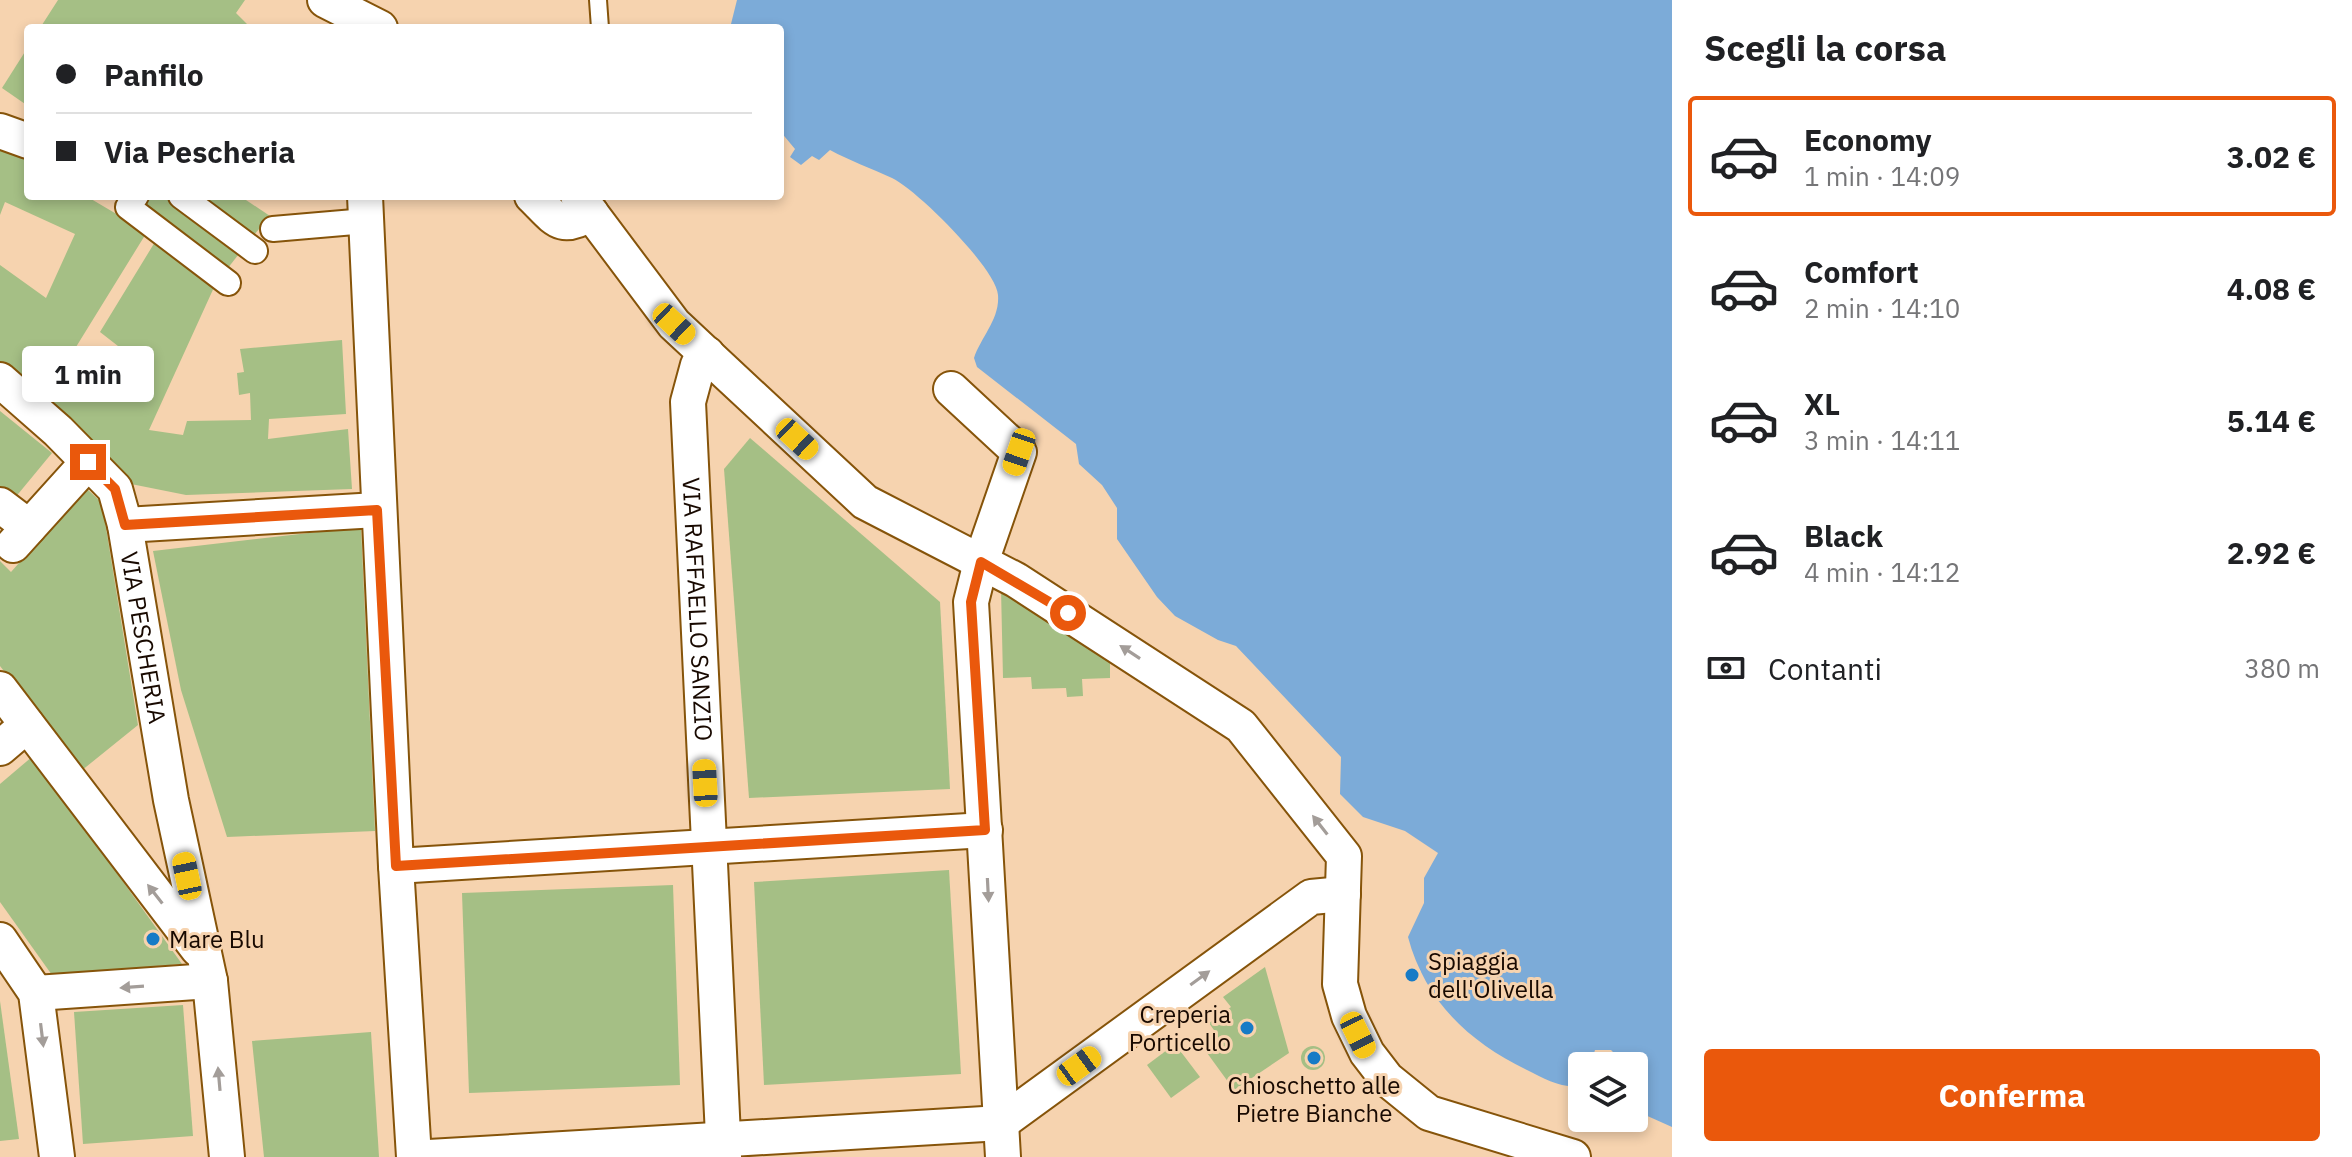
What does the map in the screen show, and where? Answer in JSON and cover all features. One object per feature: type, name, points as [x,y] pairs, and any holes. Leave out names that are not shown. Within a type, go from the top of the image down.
[{"type":"street","points":[[325,0],[372,24]]},
{"type":"street","points":[[0,131],[24,140]]},
{"type":"street","points":[[126,200],[228,283]]},
{"type":"street","points":[[186,200],[255,251]]},
{"type":"street","points":[[537,200],[564,224],[572,225],[585,205],[661,309],[865,502],[1029,588],[1241,726],[1344,856],[1340,984],[1349,1016],[1367,1053],[1387,1079],[1429,1113],[1569,1156]]},
{"type":"street","points":[[273,229],[365,209],[377,510],[414,1157]]},
{"type":"street","name":"VIA RAFFAELLO SANZIO","points":[[707,354],[698,365],[688,402],[724,1148]]},
{"type":"street","name":"VIA PESCHERIA","points":[[0,380],[115,489],[125,525],[171,800],[206,969],[227,1157]]},
{"type":"street","points":[[951,389],[1019,452],[981,562],[971,602],[1003,1157]]},
{"type":"street","points":[[0,505],[21,536],[88,462]]},
{"type":"street","points":[[125,525],[377,510]]},
{"type":"street","points":[[0,689],[206,969],[36,993]]},
{"type":"street","points":[[0,748],[27,725]]},
{"type":"street","points":[[110,835],[126,849],[146,850],[156,846],[168,830],[171,800]]},
{"type":"street","points":[[396,866],[985,830]]},
{"type":"street","points":[[429,1157],[724,1148],[1001,1123],[1311,897],[1343,894]]},
{"type":"street","points":[[0,940],[36,993],[57,1157]]},
{"type":"lane","points":[[598,0],[600,24]]},
{"type":"water","points":[[737,0],[1672,0],[1672,1127],[1648,1116],[1648,1052],[1568,1052],[1568,1085],[1559,1084],[1546,1080],[1486,1046],[1452,1017],[1438,1000],[1416,960],[1408,937],[1424,903],[1424,878],[1438,853],[1405,831],[1363,817],[1340,794],[1341,757],[1236,646],[1218,640],[1175,616],[1157,597],[1117,539],[1117,508],[1102,485],[1079,464],[1076,444],[977,367],[974,358],[993,320],[998,295],[984,267],[953,230],[903,185],[830,150],[819,160],[812,156],[801,165],[790,157],[795,149],[784,136],[784,24],[731,24]]},
{"type":"building","points":[[58,0],[245,0],[236,13],[247,24],[43,24]]},
{"type":"building","points":[[24,53],[24,103],[2,88]]},
{"type":"building","points":[[0,144],[24,159],[24,200],[93,200],[147,232],[76,347],[102,368],[118,346],[100,332],[158,237],[216,283],[149,430],[183,435],[187,421],[251,420],[250,393],[239,395],[237,373],[244,372],[240,349],[342,340],[346,414],[269,419],[268,439],[348,429],[352,489],[186,495],[131,484],[0,367],[0,265],[46,298],[75,234],[5,202],[0,215]]},
{"type":"building","points":[[147,200],[175,200],[242,250],[224,273],[140,210]]},
{"type":"building","points":[[194,200],[246,200],[270,216],[249,241]]},
{"type":"building","points":[[0,411],[52,453],[14,499],[0,488]]},
{"type":"building","points":[[750,438],[940,602],[950,789],[749,798],[724,469]]},
{"type":"building","points":[[86,488],[102,503],[138,725],[81,771],[0,666],[0,561],[11,572]]},
{"type":"building","points":[[361,527],[375,831],[227,837],[181,690],[153,551]]},
{"type":"building","points":[[1005,587],[1110,662],[1110,678],[1082,679],[1083,696],[1067,697],[1066,688],[1032,689],[1031,677],[1003,678],[1001,589]]},
{"type":"building","points":[[33,756],[182,964],[52,975],[0,902],[0,784]]},
{"type":"building","points":[[949,870],[961,1074],[764,1085],[754,882]]},
{"type":"building","points":[[673,885],[680,1085],[469,1093],[462,893]]},
{"type":"building","name":"Creperia Porticello","points":[[1265,967],[1289,1053],[1234,1090],[1202,1046],[1216,1033],[1209,1023],[1231,1007],[1223,997]]},
{"type":"building","points":[[0,1001],[19,1139],[0,1141]]},
{"type":"building","points":[[183,1005],[193,1136],[83,1144],[74,1012]]},
{"type":"building","points":[[371,1032],[379,1157],[264,1157],[252,1041]]},
{"type":"building","points":[[1175,1044],[1200,1077],[1171,1098],[1147,1065]]},
{"type":"building","points":[[1308,1046],[1318,1046],[1325,1053],[1325,1063],[1318,1070],[1308,1070],[1301,1063],[1301,1053]]},
{"type":"place","name":"Mare Blu","points":[[153,939]]},
{"type":"place","name":"Spiaggia dell'Olivella","points":[[1412,975]]},
{"type":"place","name":"Creperia Porticello","points":[[1247,1028]]},
{"type":"place","name":"Chioschetto alle Pietre Bianche","points":[[1314,1058]]},
{"type":"route","points":[[88,462],[115,489],[125,525],[377,510],[396,866],[985,830],[971,602],[981,562],[1068,613]]}]
